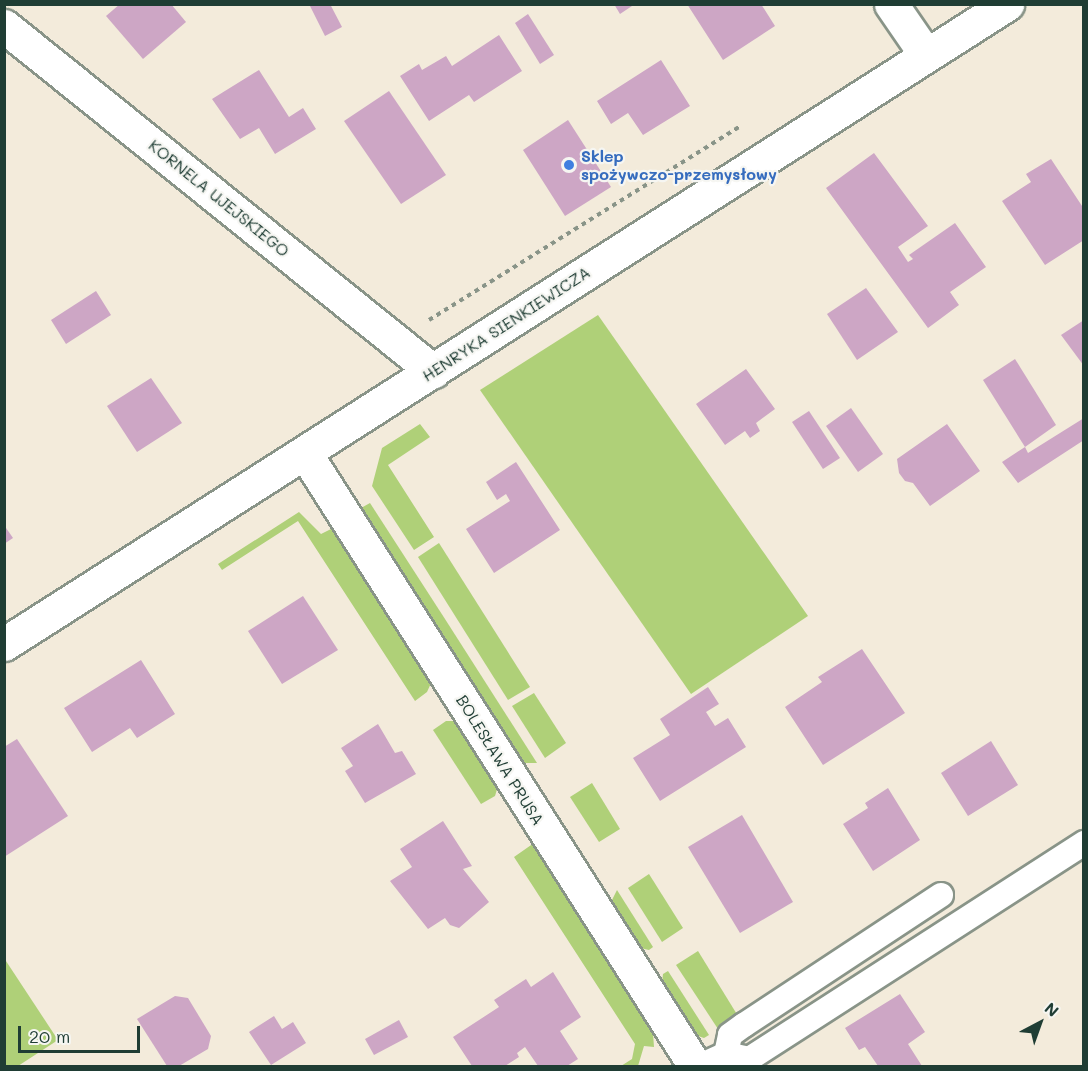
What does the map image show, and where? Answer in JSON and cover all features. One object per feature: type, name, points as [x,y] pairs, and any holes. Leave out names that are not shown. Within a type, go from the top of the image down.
[{"type":"street","points":[[891,4],[926,55]]},
{"type":"street","name":"HENRYKA SIENKIEWICZA","points":[[4,644],[1006,4]]},
{"type":"street","name":"KORNELA UJEJSKIEGO","points":[[4,26],[433,371]]},
{"type":"street","name":"BOLESŁAWA PRUSA","points":[[304,453],[695,1066]]},
{"type":"lane","points":[[701,1066],[726,1054],[749,1059],[1083,843]]},
{"type":"lane","points":[[726,1054],[730,1035],[744,1024],[941,895]]},
{"type":"green space","points":[[598,315],[808,616],[691,694],[480,390]]},
{"type":"green space","points":[[420,424],[430,437],[388,465],[434,537],[414,550],[372,486],[382,448]]},
{"type":"green space","points":[[370,503],[537,763],[523,763],[361,508]]},
{"type":"green space","points":[[299,512],[321,534],[333,528],[432,681],[427,692],[415,701],[298,521],[222,570],[218,564]]},
{"type":"green space","points":[[439,543],[530,687],[508,700],[418,557]]},
{"type":"green space","points":[[534,693],[566,743],[545,758],[512,706]]},
{"type":"green space","points":[[446,721],[457,721],[498,786],[495,796],[481,804],[433,730]]},
{"type":"green space","points":[[592,783],[620,829],[599,842],[570,797]]},
{"type":"green space","points":[[534,843],[653,1033],[654,1047],[644,1046],[638,1066],[621,1066],[632,1059],[635,1044],[514,857]]},
{"type":"green space","points":[[649,874],[683,928],[662,942],[628,888]]},
{"type":"green space","points":[[617,890],[653,947],[649,950],[640,948],[611,902]]},
{"type":"green space","points":[[698,951],[738,1016],[718,1029],[676,965]]},
{"type":"green space","points":[[4,958],[58,1040],[18,1066],[5,1066]]},
{"type":"green space","points":[[668,971],[709,1035],[704,1038],[695,1035],[662,983],[663,974]]},
{"type":"building","points":[[120,4],[171,4],[186,22],[143,59],[106,16]]},
{"type":"building","points":[[309,4],[330,4],[342,27],[325,36]]},
{"type":"building","points":[[614,4],[635,4],[620,14]]},
{"type":"building","points":[[687,4],[761,4],[775,26],[723,60]]},
{"type":"building","points":[[528,14],[554,55],[540,64],[515,23]]},
{"type":"building","points":[[499,35],[522,71],[474,102],[469,95],[429,121],[400,76],[419,64],[422,70],[446,56],[452,66]]},
{"type":"building","points":[[661,60],[690,106],[643,135],[628,113],[611,124],[597,101]]},
{"type":"building","points":[[259,70],[289,117],[303,108],[316,129],[275,154],[259,128],[240,139],[212,99]]},
{"type":"building","points":[[389,91],[446,175],[401,204],[344,121]]},
{"type":"building","points":[[568,120],[611,187],[565,216],[523,150]]},
{"type":"building","points":[[874,153],[928,226],[898,247],[908,262],[913,259],[909,255],[955,223],[986,267],[950,292],[959,305],[928,328],[826,188]]},
{"type":"building","points":[[1051,159],[1084,209],[1084,240],[1045,265],[1002,201],[1031,182],[1026,174]]},
{"type":"building","points":[[866,288],[898,332],[857,360],[827,314]]},
{"type":"building","points":[[96,291],[111,315],[66,344],[51,320]]},
{"type":"building","points":[[1084,320],[1084,366],[1061,335]]},
{"type":"building","points":[[1015,359],[1056,425],[1025,447],[983,380]]},
{"type":"building","points":[[746,369],[775,409],[756,423],[760,431],[750,438],[745,431],[725,445],[696,404]]},
{"type":"building","points":[[151,378],[182,423],[137,452],[107,406]]},
{"type":"building","points":[[851,408],[883,454],[858,472],[826,426]]},
{"type":"building","points":[[809,411],[840,458],[823,469],[792,422]]},
{"type":"building","points":[[1084,418],[1084,440],[1018,483],[1002,462],[1025,447],[1028,453]]},
{"type":"building","points":[[947,424],[980,471],[930,506],[913,483],[905,481],[899,473],[897,459]]},
{"type":"building","points":[[516,462],[560,530],[494,573],[466,529],[510,501],[506,494],[497,500],[486,482]]},
{"type":"building","points":[[4,525],[13,538],[4,544]]},
{"type":"building","points":[[303,596],[338,650],[282,684],[248,631]]},
{"type":"building","points":[[862,649],[905,713],[823,765],[785,707],[822,682],[818,677]]},
{"type":"building","points":[[141,660],[175,714],[137,738],[130,728],[92,752],[64,708]]},
{"type":"building","points":[[708,687],[719,704],[706,712],[715,726],[728,718],[746,747],[660,801],[633,758],[670,735],[660,719]]},
{"type":"building","points":[[378,724],[395,753],[402,751],[416,774],[365,803],[345,771],[353,766],[341,748]]},
{"type":"building","points":[[17,739],[68,816],[4,857],[4,747]]},
{"type":"building","points":[[991,741],[1018,785],[968,816],[941,773]]},
{"type":"building","points":[[888,788],[920,840],[873,871],[843,824],[868,808],[865,803]]},
{"type":"building","points":[[742,815],[793,902],[740,933],[688,847]]},
{"type":"building","points":[[443,821],[472,866],[463,869],[489,902],[459,928],[450,925],[445,918],[428,929],[390,881],[412,867],[400,849]]},
{"type":"building","points":[[553,972],[581,1017],[560,1031],[578,1059],[567,1066],[538,1066],[525,1047],[517,1053],[519,1057],[505,1066],[472,1066],[453,1037],[499,1007],[494,1000],[526,979],[531,987]]},
{"type":"building","points":[[900,994],[925,1032],[908,1044],[922,1066],[878,1066],[865,1047],[859,1050],[845,1028]]},
{"type":"building","points":[[175,996],[188,998],[211,1036],[208,1049],[179,1066],[167,1066],[137,1019]]},
{"type":"building","points":[[274,1016],[282,1029],[293,1022],[306,1043],[271,1065],[249,1032]]},
{"type":"building","points":[[399,1020],[408,1037],[374,1055],[365,1039]]},
{"type":"place","name":"Sklep spożywczo-przemysłowy","points":[[569,165]]}]
